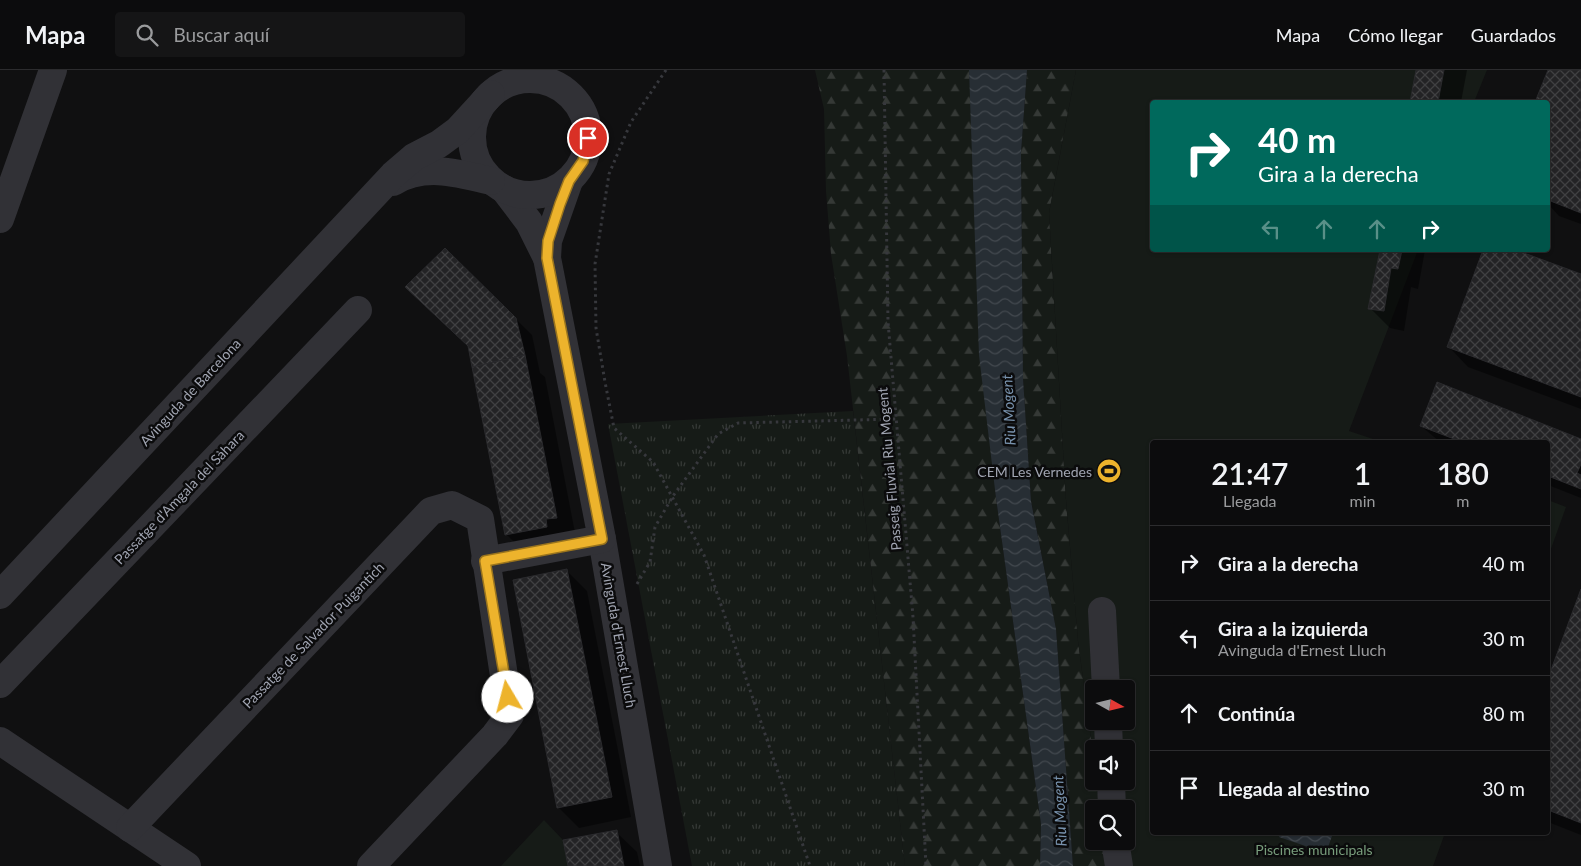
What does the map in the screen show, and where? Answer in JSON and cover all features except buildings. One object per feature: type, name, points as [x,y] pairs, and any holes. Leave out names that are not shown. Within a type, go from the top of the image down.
[{"type":"street","points":[[0,219],[54,70]]},
{"type":"street","points":[[547,258],[548,241],[569,181],[583,161],[588,138],[586,121],[573,70]]},
{"type":"street","points":[[547,258],[529,222],[481,168],[474,154],[472,141],[474,122],[482,104],[509,82],[520,79],[542,80],[560,87],[574,99],[582,110]]},
{"type":"street","name":"Avinguda de Barcelona","points":[[0,594],[393,175],[414,157],[458,130],[509,82]]},
{"type":"street","points":[[381,189],[405,175],[434,170],[459,173],[528,196],[554,190],[569,181]]},
{"type":"street","name":"Avinguda d'Ernest Lluch","points":[[547,258],[602,539],[658,866]]},
{"type":"street","name":"Passatge d'Amgala del Sàhara","points":[[0,684],[358,310]]},
{"type":"street","name":"Passatge de Salvador Puigantich","points":[[130,828],[432,511],[452,505],[480,519],[485,561]]},
{"type":"street","points":[[371,866],[494,735],[510,715],[485,561],[602,539]]},
{"type":"street","points":[[1102,611],[1106,680]]},
{"type":"street","points":[[0,741],[187,866]]},
{"type":"street","points":[[1116,850],[1119,866]]},
{"type":"path","points":[[666,70],[631,122],[609,174],[595,264],[596,328],[614,428],[654,462],[704,555],[810,866]]},
{"type":"path","name":"Passeig Fluvial Riu Mogent","points":[[884,70],[888,322],[913,617],[926,866]]},
{"type":"path","points":[[611,590],[638,584],[650,562],[655,526],[673,496],[718,434],[738,423],[896,419]]},
{"type":"green space","points":[[815,70],[969,70],[996,498],[1041,824],[1040,866],[905,866],[847,356],[831,254],[826,191],[824,109]]},
{"type":"green space","points":[[1027,70],[1076,70],[1049,213],[1066,500],[1078,641],[1085,694],[1085,730],[1090,730],[1091,740],[1085,740],[1085,790],[1097,790],[1099,800],[1085,800],[1085,850],[1105,850],[1107,866],[1073,866],[1056,629],[1031,500],[1023,378],[1021,153]]},
{"type":"green space","name":"CEM Les Vernedes","points":[[1076,70],[1487,70],[1475,100],[1150,100],[1150,252],[1417,252],[1349,431],[1376,440],[1150,440],[1150,835],[1444,835],[1433,866],[1107,866],[1119,850],[1135,850],[1135,800],[1099,800],[1097,790],[1135,790],[1135,740],[1091,740],[1090,730],[1135,730],[1135,680],[1085,680],[1085,694],[1078,641],[1066,500],[1049,213]]},
{"type":"green space","points":[[853,411],[905,866],[692,866],[608,424]]},
{"type":"green space","points":[[1550,501],[1566,507],[1550,551]]},
{"type":"green space","points":[[544,820],[563,840],[568,866],[501,866]]},
{"type":"water","name":"Riu Mogent","points":[[969,70],[1027,70],[1021,153],[1023,378],[1031,501],[1056,629],[1073,866],[1040,866],[1041,824],[996,498],[979,355]]},
{"type":"water","points":[[1280,835],[1332,835],[1326,853],[1279,837]]},
{"type":"place","name":"CEM Les Vernedes","points":[[1109,471]]},
{"type":"route","points":[[508,697],[485,561],[602,539],[547,258],[548,241],[560,204],[569,181],[583,161],[588,138]]},
{"type":"park label","name":"Piscines municipals","points":[[1314,849]]}]
